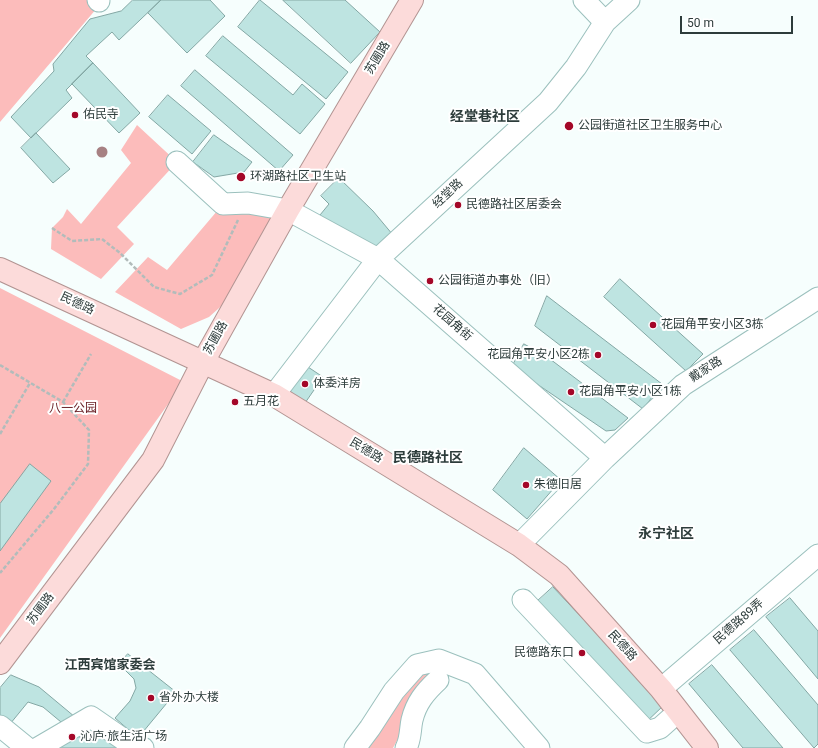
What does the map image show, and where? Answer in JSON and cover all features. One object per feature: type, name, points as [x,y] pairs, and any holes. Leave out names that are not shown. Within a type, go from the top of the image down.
[{"type":"main road","name":"苏圃路","points":[[0,663],[153,460],[203,362],[288,210],[412,0]]},
{"type":"main road","name":"民德路","points":[[0,269],[274,395],[519,546],[559,575],[661,689],[706,748]]},
{"type":"lane","points":[[584,0],[605,22]]},
{"type":"lane","name":"经堂路","points":[[274,395],[378,259],[548,102],[576,67],[605,22],[629,0]]},
{"type":"lane","name":"花园角街","points":[[177,162],[223,204],[248,203],[288,210],[378,259],[605,458]]},
{"type":"lane","name":"戴家路","points":[[605,458],[684,385],[815,306]]},
{"type":"lane","points":[[519,546],[605,458]]},
{"type":"lane","name":"民德路89弄","points":[[661,689],[818,555]]},
{"type":"lane","points":[[523,600],[647,732],[660,728],[678,712]]},
{"type":"lane","points":[[355,748],[394,691],[417,665],[439,660],[475,674],[539,748]]},
{"type":"lane","points":[[406,748],[409,743],[412,720],[418,704],[426,690],[438,680]]},
{"type":"lane","points":[[38,748],[91,717],[130,744],[143,748]]},
{"type":"lane","points":[[0,726],[27,748]]},
{"type":"path","points":[[52,228],[72,241],[102,238],[120,253],[154,287],[180,294],[212,275],[234,227],[248,203]]},
{"type":"path","points":[[63,402],[91,354]]},
{"type":"path","points":[[0,365],[63,402],[89,430],[88,464],[54,509],[0,574]]},
{"type":"path","points":[[0,434],[30,383]]},
{"type":"green space","points":[[0,0],[90,0],[97,8],[0,122]]},
{"type":"green space","points":[[137,125],[177,162],[117,227],[134,244],[101,279],[51,249],[52,228],[63,217],[67,209],[81,224],[131,163],[121,150]]},
{"type":"green space","points":[[223,204],[276,220],[236,293],[209,317],[181,329],[115,292],[148,257],[167,270]]},
{"type":"green space","name":"八一公园","points":[[0,288],[184,382],[0,638]]},
{"type":"green space","points":[[426,670],[431,676],[393,748],[360,748],[401,691]]},
{"type":"building","points":[[133,0],[161,0],[119,40],[112,32],[86,56],[93,63],[66,90],[72,98],[31,138],[11,117],[54,71],[53,64],[90,19],[121,11]]},
{"type":"building","points":[[161,0],[210,0],[225,16],[187,53],[148,13]]},
{"type":"building","points":[[260,0],[348,72],[326,99],[238,27]]},
{"type":"building","points":[[283,0],[345,0],[380,32],[351,63]]},
{"type":"building","points":[[223,36],[293,95],[302,84],[325,104],[300,134],[206,56]]},
{"type":"building","points":[[93,63],[140,113],[119,133],[72,84]]},
{"type":"building","points":[[195,70],[293,155],[279,171],[181,86]]},
{"type":"building","points":[[168,95],[211,131],[192,154],[149,117]]},
{"type":"building","points":[[36,133],[70,169],[53,183],[21,148]]},
{"type":"building","points":[[214,135],[252,162],[244,172],[214,177],[193,162]]},
{"type":"building","points":[[339,178],[373,211],[393,235],[380,248],[361,246],[342,236],[320,215],[329,204],[321,196]]},
{"type":"building","name":"花园角平安小区3栋","points":[[620,279],[703,354],[686,371],[604,297]]},
{"type":"building","name":"花园角平安小区2栋","points":[[547,296],[662,384],[643,409],[535,326]]},
{"type":"building","name":"花园角平安小区1栋","points":[[524,344],[546,356],[628,418],[615,430],[606,431],[512,367]]},
{"type":"building","name":"体委洋房","points":[[305,365],[323,377],[305,403],[288,392]]},
{"type":"building","name":"朱德旧居","points":[[524,448],[561,480],[527,519],[493,490]]},
{"type":"building","points":[[30,464],[51,481],[0,551],[0,504]]},
{"type":"building","points":[[553,587],[664,705],[642,726],[531,607]]},
{"type":"building","points":[[790,598],[818,631],[818,679],[766,617]]},
{"type":"building","points":[[754,630],[818,705],[818,744],[814,748],[730,650]]},
{"type":"building","name":"省外办大楼","points":[[128,654],[176,692],[138,738],[115,718],[130,701],[136,688],[134,679],[119,664]]},
{"type":"building","points":[[712,665],[783,748],[743,748],[689,684]]},
{"type":"building","points":[[11,675],[39,687],[75,717],[67,727],[43,707],[28,702],[10,724],[0,716],[0,688]]},
{"type":"building","name":"沁庐·旅生活广场","points":[[70,730],[88,743],[96,731],[120,748],[57,748]]},
{"type":"place","name":"佑民寺","points":[[75,115]]},
{"type":"place","name":"公园街道社区卫生服务中心","points":[[569,126]]},
{"type":"place","name":"环湖路社区卫生站","points":[[241,177]]},
{"type":"place","name":"民德路社区居委会","points":[[458,205]]},
{"type":"place","name":"公园街道办事处（旧）","points":[[430,281]]},
{"type":"place","name":"花园角平安小区3栋","points":[[653,325]]},
{"type":"place","name":"花园角平安小区2栋","points":[[598,355]]},
{"type":"place","name":"体委洋房","points":[[305,384]]},
{"type":"place","name":"花园角平安小区1栋","points":[[571,392]]},
{"type":"place","name":"五月花","points":[[235,402]]},
{"type":"place","name":"朱德旧居","points":[[526,485]]},
{"type":"place","name":"民德路东口","points":[[582,653]]},
{"type":"place","name":"省外办大楼","points":[[151,698]]},
{"type":"place","name":"沁庐·旅生活广场","points":[[72,737]]},
{"type":"district","name":"经堂巷社区","points":[[485,117]]},
{"type":"district","name":"民德路社区","points":[[428,458]]},
{"type":"district","name":"永宁社区","points":[[666,534]]},
{"type":"district","name":"江西宾馆家委会","points":[[110,666]]}]
